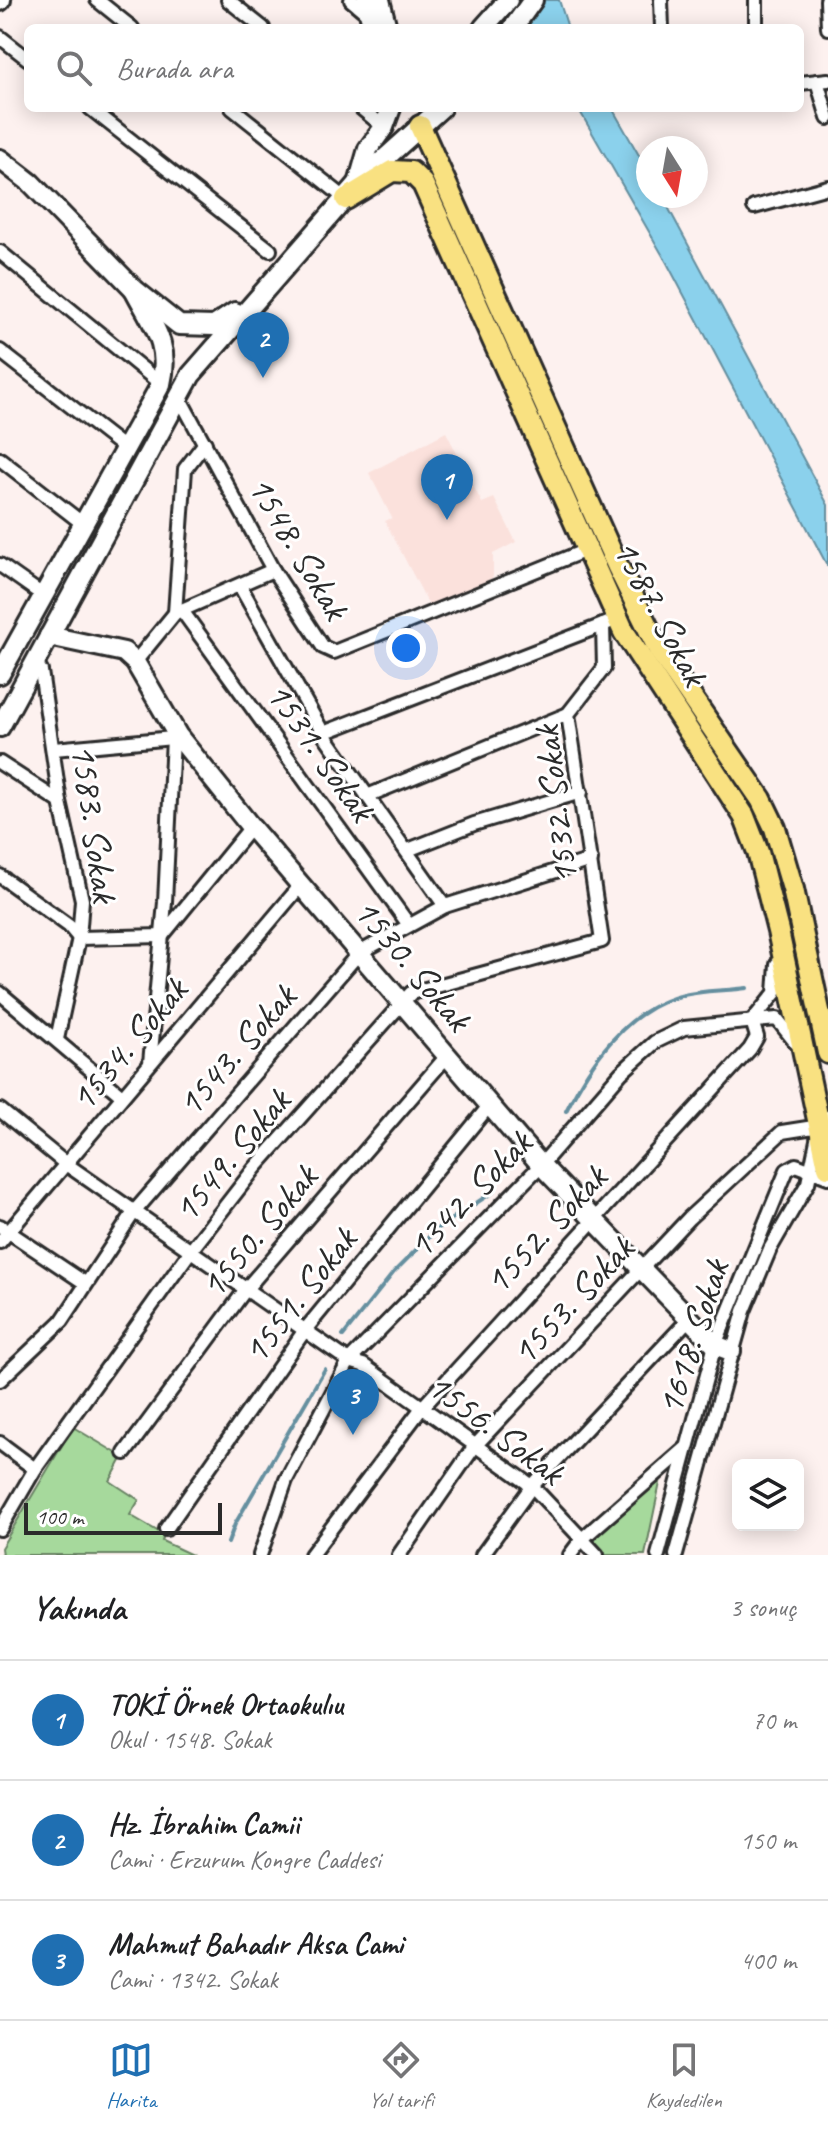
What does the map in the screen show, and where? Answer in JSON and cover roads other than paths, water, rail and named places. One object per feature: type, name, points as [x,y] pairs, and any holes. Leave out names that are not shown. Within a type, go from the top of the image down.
[{"type":"main road","points":[[487,24],[508,0]]},
{"type":"main road","points":[[516,24],[533,0]]},
{"type":"main road","points":[[352,192],[368,149],[384,127],[390,112]]},
{"type":"main road","points":[[0,727],[178,395],[200,362],[416,117]]},
{"type":"main road","name":"1587. Sokak","points":[[416,117],[617,565],[659,650],[761,799],[775,828],[793,889],[828,1053]]},
{"type":"main road","points":[[0,159],[31,183],[134,289],[179,325],[203,328],[225,320],[258,295]]},
{"type":"main road","name":"1587. Sokak","points":[[352,192],[392,171],[411,172],[423,184],[589,549],[611,622],[638,657],[744,816],[758,852],[806,1062],[824,1122],[821,1168]]},
{"type":"main road","points":[[0,674],[123,447],[161,384],[166,365],[164,345],[134,289]]},
{"type":"main road","points":[[49,636],[124,652],[135,662]]},
{"type":"main road","name":"1530. Sokak","points":[[135,662],[175,737],[489,1106],[541,1165],[723,1348]]},
{"type":"street","points":[[97,0],[127,24]]},
{"type":"street","points":[[228,0],[258,24]]},
{"type":"street","points":[[351,0],[372,11]]},
{"type":"street","points":[[661,0],[662,24]]},
{"type":"street","points":[[756,0],[756,24]]},
{"type":"street","points":[[827,0],[828,28]]},
{"type":"street","points":[[0,37],[24,56]]},
{"type":"street","points":[[823,80],[828,118]]},
{"type":"street","points":[[95,112],[270,250]]},
{"type":"street","points":[[238,112],[352,192]]},
{"type":"street","points":[[366,112],[384,127]]},
{"type":"street","points":[[754,207],[828,187]]},
{"type":"street","points":[[0,252],[161,384]]},
{"type":"street","points":[[0,351],[123,447]]},
{"type":"street","name":"1548. Sokak","points":[[178,395],[273,570],[323,647],[334,652],[589,549]]},
{"type":"street","points":[[179,612],[185,469],[205,443]]},
{"type":"street","points":[[0,459],[82,523]]},
{"type":"street","points":[[0,565],[44,596]]},
{"type":"street","points":[[135,662],[179,612],[273,570]]},
{"type":"street","points":[[240,586],[323,733],[445,906]]},
{"type":"street","name":"1531. Sokak","points":[[179,612],[409,925]]},
{"type":"street","points":[[323,733],[611,622]]},
{"type":"street","name":"1532. Sokak","points":[[602,941],[568,714],[604,668],[611,622]]},
{"type":"street","name":"1583. Sokak","points":[[36,663],[41,671],[60,802],[82,900],[79,938],[57,1039]]},
{"type":"street","points":[[367,796],[568,714]]},
{"type":"street","points":[[54,749],[175,737],[150,1063]]},
{"type":"street","points":[[0,763],[60,802]]},
{"type":"street","points":[[408,850],[474,824],[581,792]]},
{"type":"street","points":[[0,876],[69,926],[79,938],[162,936],[251,827]]},
{"type":"street","name":"1543. Sokak","points":[[0,1380],[62,1321],[134,1212],[359,953],[445,906],[591,860]]},
{"type":"street","name":"1534. Sokak","points":[[3,1233],[66,1164],[301,885]]},
{"type":"street","name":"1552. Sokak","points":[[311,1555],[421,1409],[750,1049],[757,1037],[752,1021],[775,993],[778,931]]},
{"type":"street","name":"1549. Sokak","points":[[0,1529],[35,1469],[192,1249],[255,1168],[411,993],[602,941]]},
{"type":"street","points":[[0,993],[122,1096]]},
{"type":"street","name":"1342. Sokak","points":[[260,1555],[286,1480],[349,1361],[541,1165],[621,1073],[655,1042],[684,1028],[777,1019],[790,1032],[806,1062]]},
{"type":"street","name":"1550. Sokak","points":[[125,1453],[246,1289],[447,1056]]},
{"type":"street","name":"1551. Sokak","points":[[166,1529],[305,1330],[489,1106]]},
{"type":"street","name":"1556. Sokak","points":[[0,1110],[66,1164],[349,1361],[363,1365],[532,1486],[597,1555]]},
{"type":"street","name":"1553. Sokak","points":[[399,1555],[474,1447],[689,1218],[782,1132],[824,1122]]},
{"type":"street","name":"1618. Sokak","points":[[658,1555],[686,1448],[787,1170],[796,1165],[821,1168],[770,1249],[723,1348],[676,1555]]},
{"type":"street","points":[[821,1168],[828,1177]]},
{"type":"street","points":[[3,1233],[85,1283]]},
{"type":"street","points":[[482,1555],[532,1486],[690,1318]]},
{"type":"street","points":[[0,1443],[35,1469]]},
{"type":"street","points":[[570,1555],[582,1539],[686,1448]]},
{"type":"water","points":[[511,0],[559,0],[567,24],[523,24]]},
{"type":"water","points":[[580,112],[614,112],[636,150],[636,208],[668,208],[828,505],[828,567],[667,263]]},
{"type":"waterway","points":[[566,1111],[598,1057],[626,1026],[642,1014],[660,1003],[688,994],[747,988]]},
{"type":"waterway","points":[[343,1336],[394,1272],[438,1228],[493,1192]]},
{"type":"waterway","points":[[228,1543],[235,1524],[325,1369]]},
{"type":"place","name":"Hz. İbrahim Camii","points":[[263,378]]},
{"type":"place","name":"TOKİ Örnek Ortaokulıu","points":[[447,520]]},
{"type":"place","name":"Mahmut Bahadır Aksa Cami","points":[[353,1435]]}]
